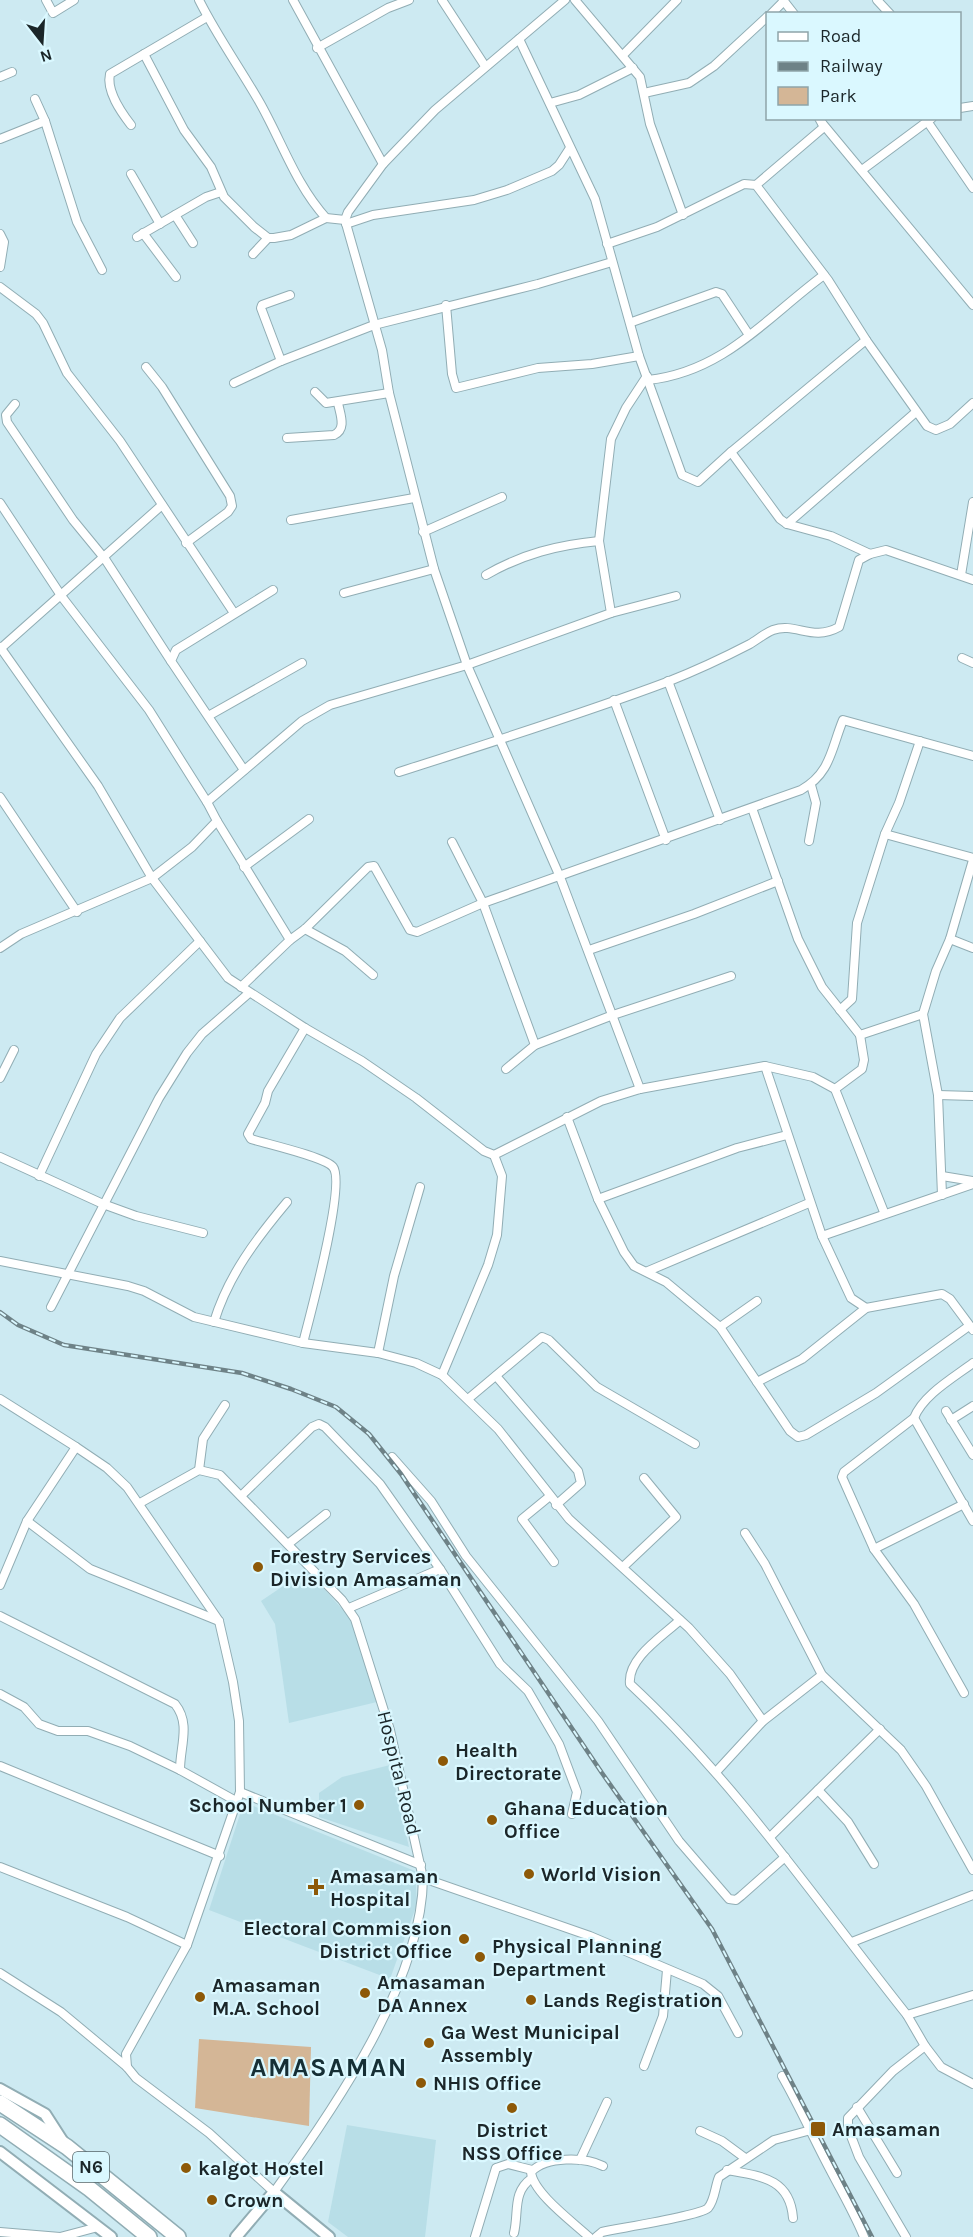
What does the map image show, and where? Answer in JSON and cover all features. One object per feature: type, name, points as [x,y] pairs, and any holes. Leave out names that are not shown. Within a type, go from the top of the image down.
[{"type":"highway","name":"N6","points":[[0,2103],[67,2147],[178,2237]]},
{"type":"highway","name":"N6","points":[[0,2125],[90,2189],[149,2237]]},
{"type":"main road","points":[[0,2089],[45,2114],[67,2147]]},
{"type":"main road","points":[[0,2152],[111,2237]]},
{"type":"main road","name":"Hospital Road","points":[[236,2237],[274,2192]]},
{"type":"main road","points":[[274,2192],[328,2237]]},
{"type":"street","points":[[46,0],[53,13],[74,0]]},
{"type":"street","points":[[199,0],[260,103],[309,198],[326,218]]},
{"type":"street","points":[[294,0],[317,48],[383,164]]},
{"type":"street","points":[[317,48],[388,8],[409,0]]},
{"type":"street","points":[[442,0],[485,66]]},
{"type":"street","points":[[565,0],[435,110],[383,164],[348,212],[346,222],[374,326],[414,498],[434,569],[467,665],[560,877],[640,1089]]},
{"type":"street","points":[[575,0],[640,77],[650,124],[683,215]]},
{"type":"street","points":[[623,55],[677,0]]},
{"type":"street","points":[[878,0],[888,12]]},
{"type":"street","points":[[772,12],[783,1]]},
{"type":"street","points":[[131,125],[120,110],[109,77],[207,17]]},
{"type":"street","points":[[644,93],[689,83],[714,66],[766,18]]},
{"type":"street","points":[[519,39],[595,199],[612,262],[632,322],[639,356],[673,456],[682,475],[698,482],[866,340]]},
{"type":"street","points":[[144,54],[184,130],[211,167],[221,192],[240,214],[268,238]]},
{"type":"street","points":[[550,103],[579,95],[633,68]]},
{"type":"street","points":[[0,77],[12,72]]},
{"type":"street","points":[[35,99],[45,121],[77,222],[102,270]]},
{"type":"street","points":[[862,170],[930,120],[973,188]]},
{"type":"street","points":[[0,139],[45,121]]},
{"type":"street","points":[[607,244],[657,227],[744,184],[756,185],[824,128],[821,121]]},
{"type":"street","points":[[821,121],[973,305]]},
{"type":"street","points":[[253,254],[268,238],[291,235],[326,218],[346,222],[373,215],[474,200],[507,190],[552,171],[560,165],[570,148]]},
{"type":"street","points":[[131,174],[160,224]]},
{"type":"street","points":[[756,185],[824,275],[866,340],[927,426],[936,430],[950,424],[973,403]]},
{"type":"street","points":[[176,277],[140,235],[221,192]]},
{"type":"street","points":[[175,215],[193,243]]},
{"type":"street","points":[[0,234],[2,252],[0,267]]},
{"type":"street","points":[[234,383],[281,361],[374,326],[446,305],[538,284],[612,262]]},
{"type":"street","points":[[611,613],[599,541],[611,439],[626,408],[648,378],[711,361],[726,354],[824,275]]},
{"type":"street","points":[[0,287],[29,308],[43,323],[67,373],[120,441],[234,613]]},
{"type":"street","points":[[632,322],[717,292],[722,294],[749,336]]},
{"type":"street","points":[[281,361],[261,308],[262,305],[290,295]]},
{"type":"street","points":[[446,305],[452,374],[456,388],[538,368],[592,364],[639,356]]},
{"type":"street","points":[[146,368],[162,387],[230,496],[232,506],[228,512],[186,543]]},
{"type":"street","points":[[315,392],[326,403],[338,403],[389,393]]},
{"type":"street","points":[[287,438],[334,435],[340,432],[342,427],[338,403]]},
{"type":"street","points":[[15,404],[6,415],[7,422],[73,520],[105,559],[195,699],[210,715],[244,770]]},
{"type":"street","points":[[787,524],[916,412]]},
{"type":"street","points":[[731,452],[780,519],[787,524],[831,536],[870,554]]},
{"type":"street","points":[[423,532],[502,497]]},
{"type":"street","points":[[291,520],[414,498]]},
{"type":"street","points":[[961,575],[973,502]]},
{"type":"street","points":[[0,503],[62,597],[149,710],[290,940]]},
{"type":"street","points":[[162,505],[62,597],[0,648],[98,786],[152,878],[228,978],[249,993],[276,1007],[305,1028],[362,1061],[416,1098],[470,1142],[494,1155],[502,1176],[496,1235],[488,1265],[442,1375]]},
{"type":"street","points":[[486,575],[518,559],[557,546],[599,541]]},
{"type":"street","points":[[399,772],[500,741],[668,681],[721,659],[771,630],[783,628],[821,634],[839,627],[859,560],[870,554],[886,550],[973,580]]},
{"type":"street","points":[[344,593],[434,569]]},
{"type":"street","points":[[171,661],[176,650],[273,590]]},
{"type":"street","points":[[207,802],[302,721],[330,705],[467,665],[611,613],[676,596]]},
{"type":"street","points":[[962,658],[973,663]]},
{"type":"street","points":[[210,715],[302,663]]},
{"type":"street","points":[[668,681],[720,820]]},
{"type":"street","points":[[614,700],[666,840]]},
{"type":"street","points":[[241,987],[368,867],[374,866],[410,930],[417,932],[483,903],[666,840],[811,785],[827,766],[843,720],[973,756]]},
{"type":"street","points":[[840,1010],[852,999],[858,923],[885,834],[899,803],[920,741]]},
{"type":"street","points":[[809,841],[815,815],[811,785]]},
{"type":"street","points":[[0,797],[77,912]]},
{"type":"street","points":[[752,808],[798,939],[822,987],[860,1035],[864,1060],[862,1069],[835,1089]]},
{"type":"street","points":[[244,867],[309,819]]},
{"type":"street","points":[[0,948],[21,934],[152,878],[192,847],[217,821]]},
{"type":"street","points":[[885,834],[973,859],[950,939],[936,971],[923,1014],[939,1095],[942,1195]]},
{"type":"street","points":[[452,842],[483,903],[535,1045]]},
{"type":"street","points":[[589,950],[694,914],[778,881]]},
{"type":"street","points":[[304,929],[345,951],[373,975]]},
{"type":"street","points":[[950,939],[973,948]]},
{"type":"street","points":[[39,1176],[96,1054],[114,1027],[135,1002],[200,940]]},
{"type":"street","points":[[506,1069],[535,1045],[613,1015],[731,976]]},
{"type":"street","points":[[51,1307],[159,1098],[187,1053],[202,1034],[249,993]]},
{"type":"street","points":[[860,1035],[923,1014]]},
{"type":"street","points":[[303,1342],[330,1232],[338,1177],[333,1166],[317,1157],[251,1139],[248,1134],[265,1103],[268,1092],[305,1028]]},
{"type":"street","points":[[0,1078],[14,1050]]},
{"type":"street","points":[[494,1155],[601,1101],[640,1089],[765,1066],[813,1077],[835,1089],[884,1212]]},
{"type":"street","points":[[765,1066],[809,1203],[822,1236],[851,1298],[866,1308]]},
{"type":"street","points":[[939,1095],[973,1096]]},
{"type":"street","points":[[567,1117],[598,1199],[624,1252],[634,1266],[648,1271],[683,1294],[720,1327],[757,1382],[790,1431],[798,1437],[806,1436],[876,1393],[971,1328],[950,1299],[942,1294],[866,1308],[802,1359],[757,1382]]},
{"type":"street","points":[[598,1199],[737,1148],[787,1135]]},
{"type":"street","points":[[0,1157],[103,1204],[136,1216],[202,1233]]},
{"type":"street","points":[[942,1176],[973,1182]]},
{"type":"street","points":[[822,1236],[884,1212],[942,1195],[973,1182]]},
{"type":"street","points":[[378,1353],[394,1276],[420,1187]]},
{"type":"street","points":[[214,1322],[230,1281],[254,1242],[286,1202]]},
{"type":"street","points":[[648,1271],[809,1203]]},
{"type":"street","points":[[0,1261],[144,1291],[179,1311],[214,1322],[303,1342],[378,1353],[416,1363],[442,1375],[498,1429],[556,1505],[680,1620],[730,1674],[764,1721]]},
{"type":"street","points":[[720,1327],[757,1301]]},
{"type":"street","points":[[468,1399],[542,1337],[549,1340],[597,1387],[695,1444]]},
{"type":"street","points":[[964,1693],[914,1604],[874,1549],[842,1477],[844,1472],[914,1418],[917,1409],[932,1395],[973,1363]]},
{"type":"street","points":[[496,1376],[578,1471],[581,1483],[556,1505]]},
{"type":"street","points":[[0,1399],[76,1447],[118,1477],[140,1503],[219,1621],[227,1650],[239,1721],[240,1792],[220,1856],[187,1945],[126,2054],[128,2067]]},
{"type":"street","points":[[140,1503],[199,1470],[203,1439],[225,1404]]},
{"type":"street","points":[[951,1419],[973,1406]]},
{"type":"street","points":[[946,1411],[973,1455]]},
{"type":"street","points":[[914,1418],[973,1521]]},
{"type":"street","points":[[241,1496],[312,1427],[319,1425],[325,1427],[380,1484],[440,1569],[500,1664],[528,1691],[559,1744],[573,1774],[577,1791],[572,1814]]},
{"type":"street","points":[[0,1585],[27,1521],[76,1447]]},
{"type":"street","points":[[392,1457],[431,1501],[466,1556],[598,1721],[679,1841],[729,1899],[736,1900],[785,1857]]},
{"type":"street","name":"Hospital Road","points":[[199,1470],[220,1475],[349,1608],[363,1639],[390,1730],[423,1878],[423,1893],[405,1970],[373,2039],[306,2148],[274,2192]]},
{"type":"street","points":[[623,1568],[676,1517],[644,1478]]},
{"type":"street","points":[[550,1496],[524,1516],[523,1522],[554,1562]]},
{"type":"street","points":[[874,1549],[964,1504]]},
{"type":"street","points":[[288,1544],[326,1514]]},
{"type":"street","points":[[27,1521],[90,1569],[219,1621]]},
{"type":"street","points":[[745,1533],[765,1564],[822,1675],[901,1750],[926,1786],[973,1870]]},
{"type":"street","points":[[349,1608],[440,1569]]},
{"type":"street","points":[[0,1616],[175,1704],[183,1714],[184,1724],[180,1770]]},
{"type":"street","points":[[680,1620],[635,1663],[629,1675],[630,1684],[677,1729],[771,1836],[907,2015],[925,2046],[941,2067],[973,2084]]},
{"type":"street","points":[[716,1772],[764,1721],[822,1675]]},
{"type":"street","points":[[0,1694],[24,1707],[39,1724],[58,1731],[88,1731],[130,1746],[180,1770],[237,1802]]},
{"type":"street","points":[[771,1836],[880,1729]]},
{"type":"street","points":[[0,1766],[220,1856]]},
{"type":"street","points":[[818,1790],[848,1822],[874,1863]]},
{"type":"street","points":[[240,1792],[421,1864]]},
{"type":"street","points":[[0,1867],[128,1917],[187,1945]]},
{"type":"street","points":[[423,1878],[582,1934],[711,1988],[726,2008],[738,2033]]},
{"type":"street","points":[[852,1942],[973,1895]]},
{"type":"street","points":[[644,2066],[663,2016],[667,1970]]},
{"type":"street","points":[[0,1973],[61,2012],[128,2067],[136,2078],[209,2133],[274,2192]]},
{"type":"street","points":[[907,2015],[973,1995]]},
{"type":"street","points":[[906,2237],[860,2157],[848,2128],[848,2118],[857,2107],[879,2089],[892,2071],[925,2046]]},
{"type":"street","points":[[782,2076],[833,2177],[854,2211],[864,2237]]},
{"type":"street","points":[[580,2160],[607,2102]]},
{"type":"street","points":[[857,2107],[897,2173]]},
{"type":"street","points":[[596,2237],[602,2232],[693,2215],[707,2209],[712,2200],[718,2177],[727,2170],[774,2140],[811,2130]]},
{"type":"street","points":[[700,2131],[722,2141],[745,2158]]},
{"type":"street","points":[[514,2233],[516,2200],[532,2174],[560,2160],[580,2160],[603,2166]]},
{"type":"street","points":[[475,2237],[496,2168],[508,2164],[532,2174],[545,2195],[589,2237]]},
{"type":"street","points":[[727,2170],[764,2177],[777,2185],[788,2195],[793,2218]]},
{"type":"street","points":[[0,2232],[60,2236],[98,2227]]},
{"type":"shaded area","points":[[307,1570],[352,1620],[377,1702],[289,1723],[275,1624],[261,1601]]},
{"type":"shaded area","name":"School Number 1","points":[[390,1765],[409,1847],[319,1817],[319,1793],[342,1777]]},
{"type":"shaded area","name":"Amasaman Hospital","points":[[251,1805],[415,1871],[417,1904],[390,1979],[209,1910],[242,1808]]},
{"type":"shaded area","points":[[347,2125],[436,2140],[425,2237],[348,2237],[328,2222]]},
{"type":"green space","points":[[199,2039],[311,2047],[309,2126],[195,2108]]},
{"type":"railway","points":[[0,1312],[18,1325],[64,1345],[242,1373],[291,1389],[336,1407],[369,1434],[401,1474],[602,1773],[712,1929],[872,2237]]},
{"type":"place","name":"Forestry Services Division Amasaman","points":[[258,1567]]},
{"type":"place","name":"Health Directorate","points":[[443,1761]]},
{"type":"place","name":"School Number 1","points":[[359,1805]]},
{"type":"place","name":"Ghana Education Office","points":[[492,1820]]},
{"type":"place","name":"World Vision","points":[[529,1874]]},
{"type":"place","name":"Amasaman Hospital","points":[[316,1887]]},
{"type":"place","name":"Electoral Commission District Office","points":[[464,1939]]},
{"type":"place","name":"Physical Planning Department","points":[[480,1957]]},
{"type":"place","name":"Amasaman DA Annex","points":[[365,1993]]},
{"type":"place","name":"Amasaman M.A. School","points":[[200,1997]]},
{"type":"place","name":"Lands Registration","points":[[531,2000]]},
{"type":"place","name":"Ga West Municipal Assembly","points":[[429,2043]]},
{"type":"place","name":"NHIS Office","points":[[421,2083]]},
{"type":"place","name":"District NSS Office","points":[[512,2108]]},
{"type":"place","name":"Amasaman","points":[[818,2129]]},
{"type":"place","name":"kalgot Hostel","points":[[186,2168]]},
{"type":"place","name":"Crown","points":[[212,2200]]},
{"type":"district","name":"AMASAMAN","points":[[329,2067]]}]
